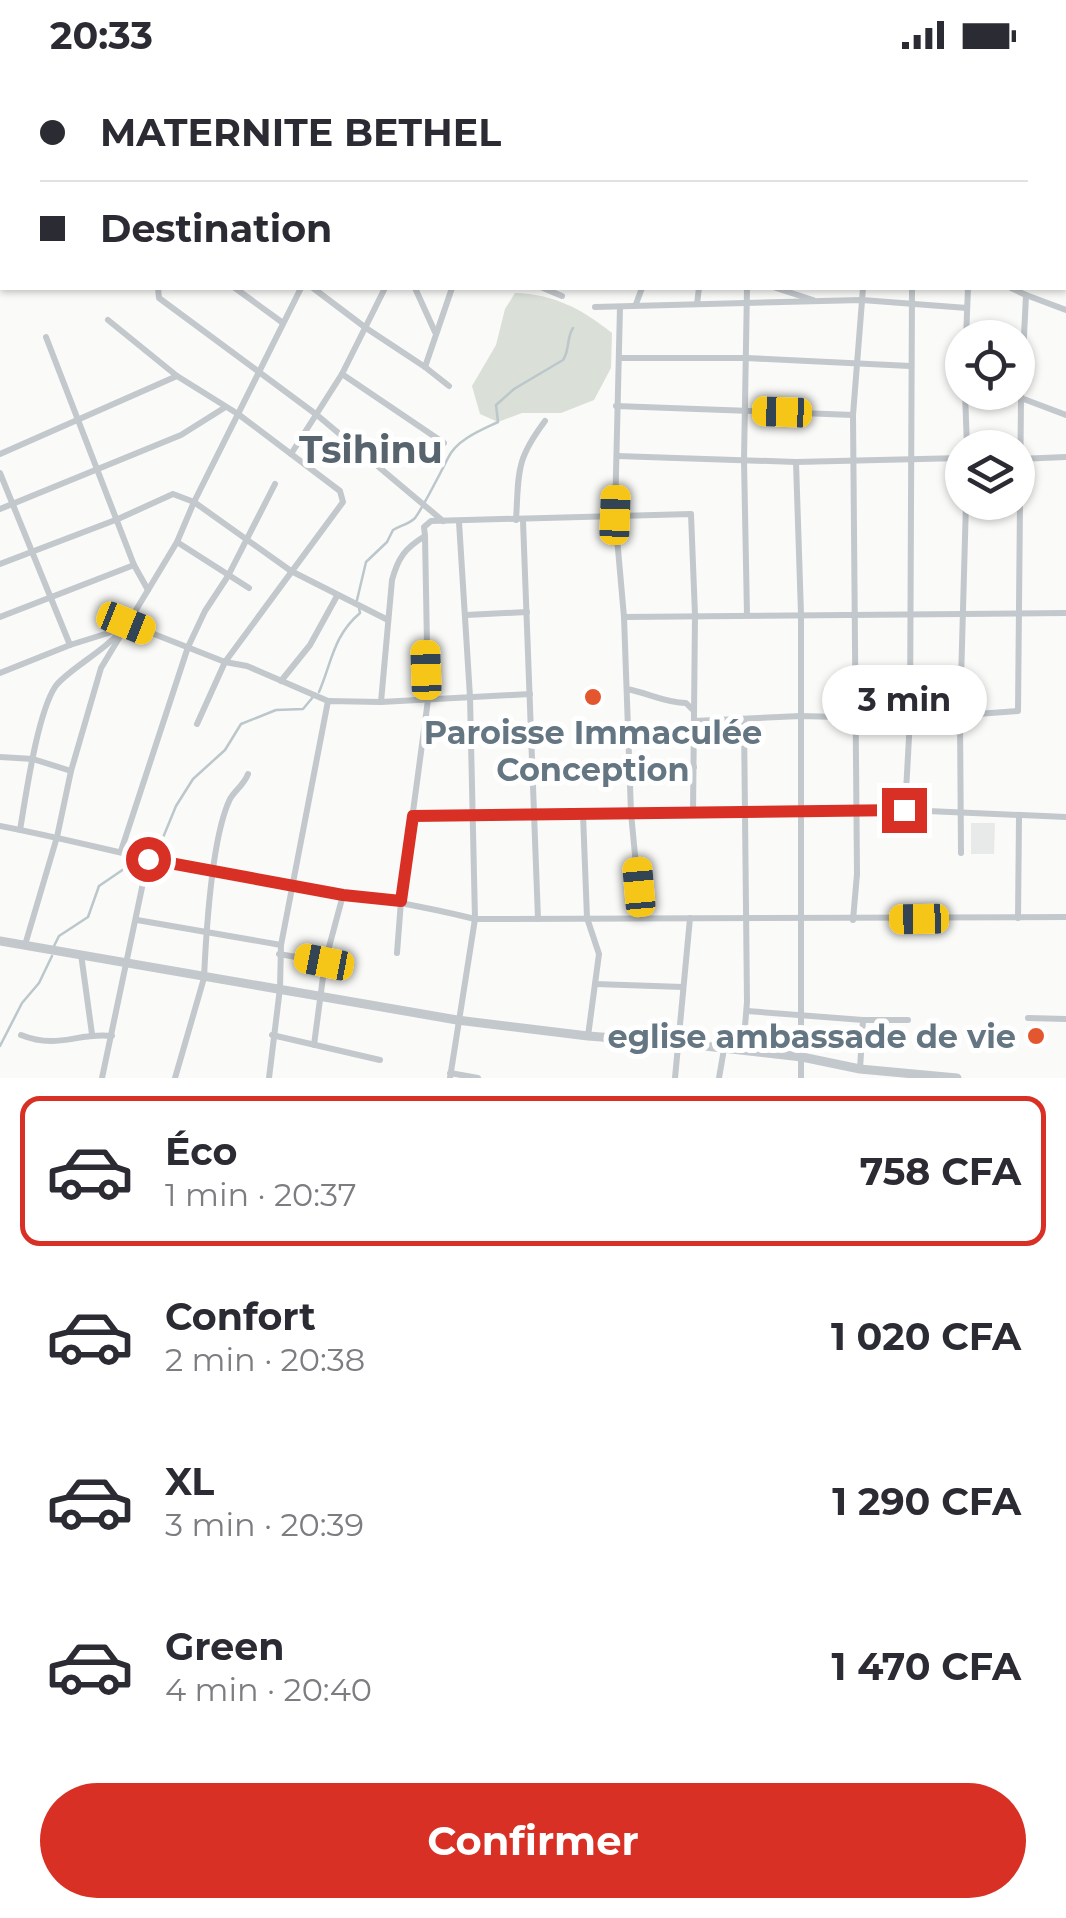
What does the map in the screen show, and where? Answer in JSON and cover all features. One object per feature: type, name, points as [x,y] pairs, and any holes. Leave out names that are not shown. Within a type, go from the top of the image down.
[{"type":"street","points":[[158,290],[160,298],[317,415],[444,521]]},
{"type":"street","points":[[238,290],[283,322]]},
{"type":"street","points":[[24,945],[57,838],[71,771],[101,668],[178,542],[194,502],[300,290]]},
{"type":"street","points":[[316,290],[450,386]]},
{"type":"street","points":[[291,454],[342,374],[385,290]]},
{"type":"street","points":[[416,290],[436,334]]},
{"type":"street","points":[[425,367],[451,290]]},
{"type":"street","points":[[548,290],[562,296]]},
{"type":"street","points":[[636,304],[641,290]]},
{"type":"street","points":[[698,290],[698,304]]},
{"type":"street","points":[[747,290],[744,460],[747,615]]},
{"type":"street","points":[[853,920],[857,874],[854,414],[863,290]]},
{"type":"street","points":[[904,810],[910,719],[908,461],[912,290]]},
{"type":"street","points":[[967,320],[968,290]]},
{"type":"street","points":[[1015,290],[1066,310]]},
{"type":"street","points":[[800,291],[818,301]]},
{"type":"street","points":[[1025,320],[1026,295]]},
{"type":"street","points":[[595,307],[862,300],[967,308]]},
{"type":"street","points":[[620,308],[615,515],[624,617],[631,813],[642,918]]},
{"type":"street","points":[[108,320],[177,376],[238,414],[340,490],[343,498],[225,662],[197,724]]},
{"type":"street","points":[[46,337],[148,592]]},
{"type":"street","points":[[620,358],[746,358],[910,366]]},
{"type":"street","points":[[342,374],[444,442]]},
{"type":"street","points":[[0,454],[177,376]]},
{"type":"street","points":[[1035,403],[1066,415]]},
{"type":"street","points":[[616,406],[854,414]]},
{"type":"street","points":[[0,509],[181,435],[224,408]]},
{"type":"street","points":[[538,919],[518,466],[524,449],[545,421]]},
{"type":"street","points":[[617,456],[796,462],[945,459]]},
{"type":"street","points":[[1035,458],[1066,457]]},
{"type":"street","points":[[796,462],[801,614],[801,1078]]},
{"type":"street","points":[[0,473],[70,644]]},
{"type":"street","points":[[120,851],[188,647],[204,610],[247,542],[274,484]]},
{"type":"street","points":[[0,564],[172,494],[194,502],[291,571],[388,620]]},
{"type":"street","points":[[397,953],[428,700],[424,536],[427,524],[691,514],[695,615],[693,814]]},
{"type":"street","points":[[960,853],[966,520]]},
{"type":"street","points":[[694,721],[801,716],[910,719],[1018,711],[1020,520]]},
{"type":"street","points":[[459,521],[470,698],[474,919],[450,1076],[478,1078]]},
{"type":"street","points":[[381,702],[392,580],[397,561],[407,546],[424,536]]},
{"type":"street","points":[[178,542],[249,588]]},
{"type":"street","points":[[0,617],[134,565]]},
{"type":"street","points":[[281,681],[310,645],[337,596]]},
{"type":"street","points":[[466,615],[527,612]]},
{"type":"street","points":[[624,617],[1066,613]]},
{"type":"street","points":[[0,673],[124,626],[247,666],[328,701],[530,694]]},
{"type":"street","points":[[20,830],[32,759],[54,689],[98,654],[124,626]]},
{"type":"street","points":[[626,689],[686,704],[694,711]]},
{"type":"street","points":[[268,1078],[280,988],[280,949],[328,701]]},
{"type":"street","points":[[743,1050],[747,1010],[744,720]]},
{"type":"street","points":[[0,756],[32,759],[71,771]]},
{"type":"street","points":[[630,768],[694,766]]},
{"type":"street","points":[[174,1078],[204,978],[218,842],[231,796],[242,788],[248,774]]},
{"type":"street","points":[[413,816],[904,810],[1066,817]]},
{"type":"street","points":[[582,814],[587,918],[599,954],[588,1036]]},
{"type":"street","points":[[1018,918],[1019,816]]},
{"type":"street","points":[[0,826],[148,859],[343,895],[401,901],[474,919],[1066,917]]},
{"type":"street","points":[[102,1078],[148,859]]},
{"type":"street","points":[[314,1045],[324,962],[343,895]]},
{"type":"street","points":[[676,1078],[690,918]]},
{"type":"street","points":[[137,920],[206,931],[324,962]]},
{"type":"street","points":[[0,941],[457,1020],[678,1042],[802,1057],[860,1069],[957,1078]]},
{"type":"street","points":[[81,954],[92,1034]]},
{"type":"street","points":[[595,984],[683,988]]},
{"type":"street","points":[[747,1010],[908,1020]]},
{"type":"street","points":[[1028,1018],[1066,1019]]},
{"type":"street","points":[[860,1069],[863,1020]]},
{"type":"street","points":[[20,1035],[50,1042],[78,1040],[92,1034],[112,1036]]},
{"type":"street","points":[[272,1036],[380,1060]]},
{"type":"street","points":[[719,1078],[724,1050]]},
{"type":"shaded area","points":[[515,293],[567,304],[612,333],[611,368],[594,400],[561,413],[522,413],[498,422],[480,414],[472,386],[496,345],[505,309]]},
{"type":"shaded area","points":[[971,823],[995,823],[994,854],[971,854]]},
{"type":"waterway","points":[[357,600],[366,562],[387,542],[393,530],[417,516],[452,452],[470,436],[498,422],[496,405],[514,389],[563,360],[573,328]]},
{"type":"waterway","points":[[319,692],[339,640],[360,613],[359,608]]},
{"type":"waterway","points":[[142,854],[149,844],[162,840],[193,779],[225,750],[241,724],[276,710],[303,709],[313,697]]},
{"type":"waterway","points":[[53,948],[59,936],[88,917],[99,886],[137,860]]},
{"type":"waterway","points":[[0,1046],[52,956]]},
{"type":"place","name":"Paroisse Immaculée Conception","points":[[593,697]]},
{"type":"place","name":"eglise ambassade de vie","points":[[1036,1036]]},
{"type":"district","name":"Tsihinu","points":[[371,449]]},
{"type":"route","points":[[148,859],[343,895],[401,901],[413,816],[904,810]]}]
